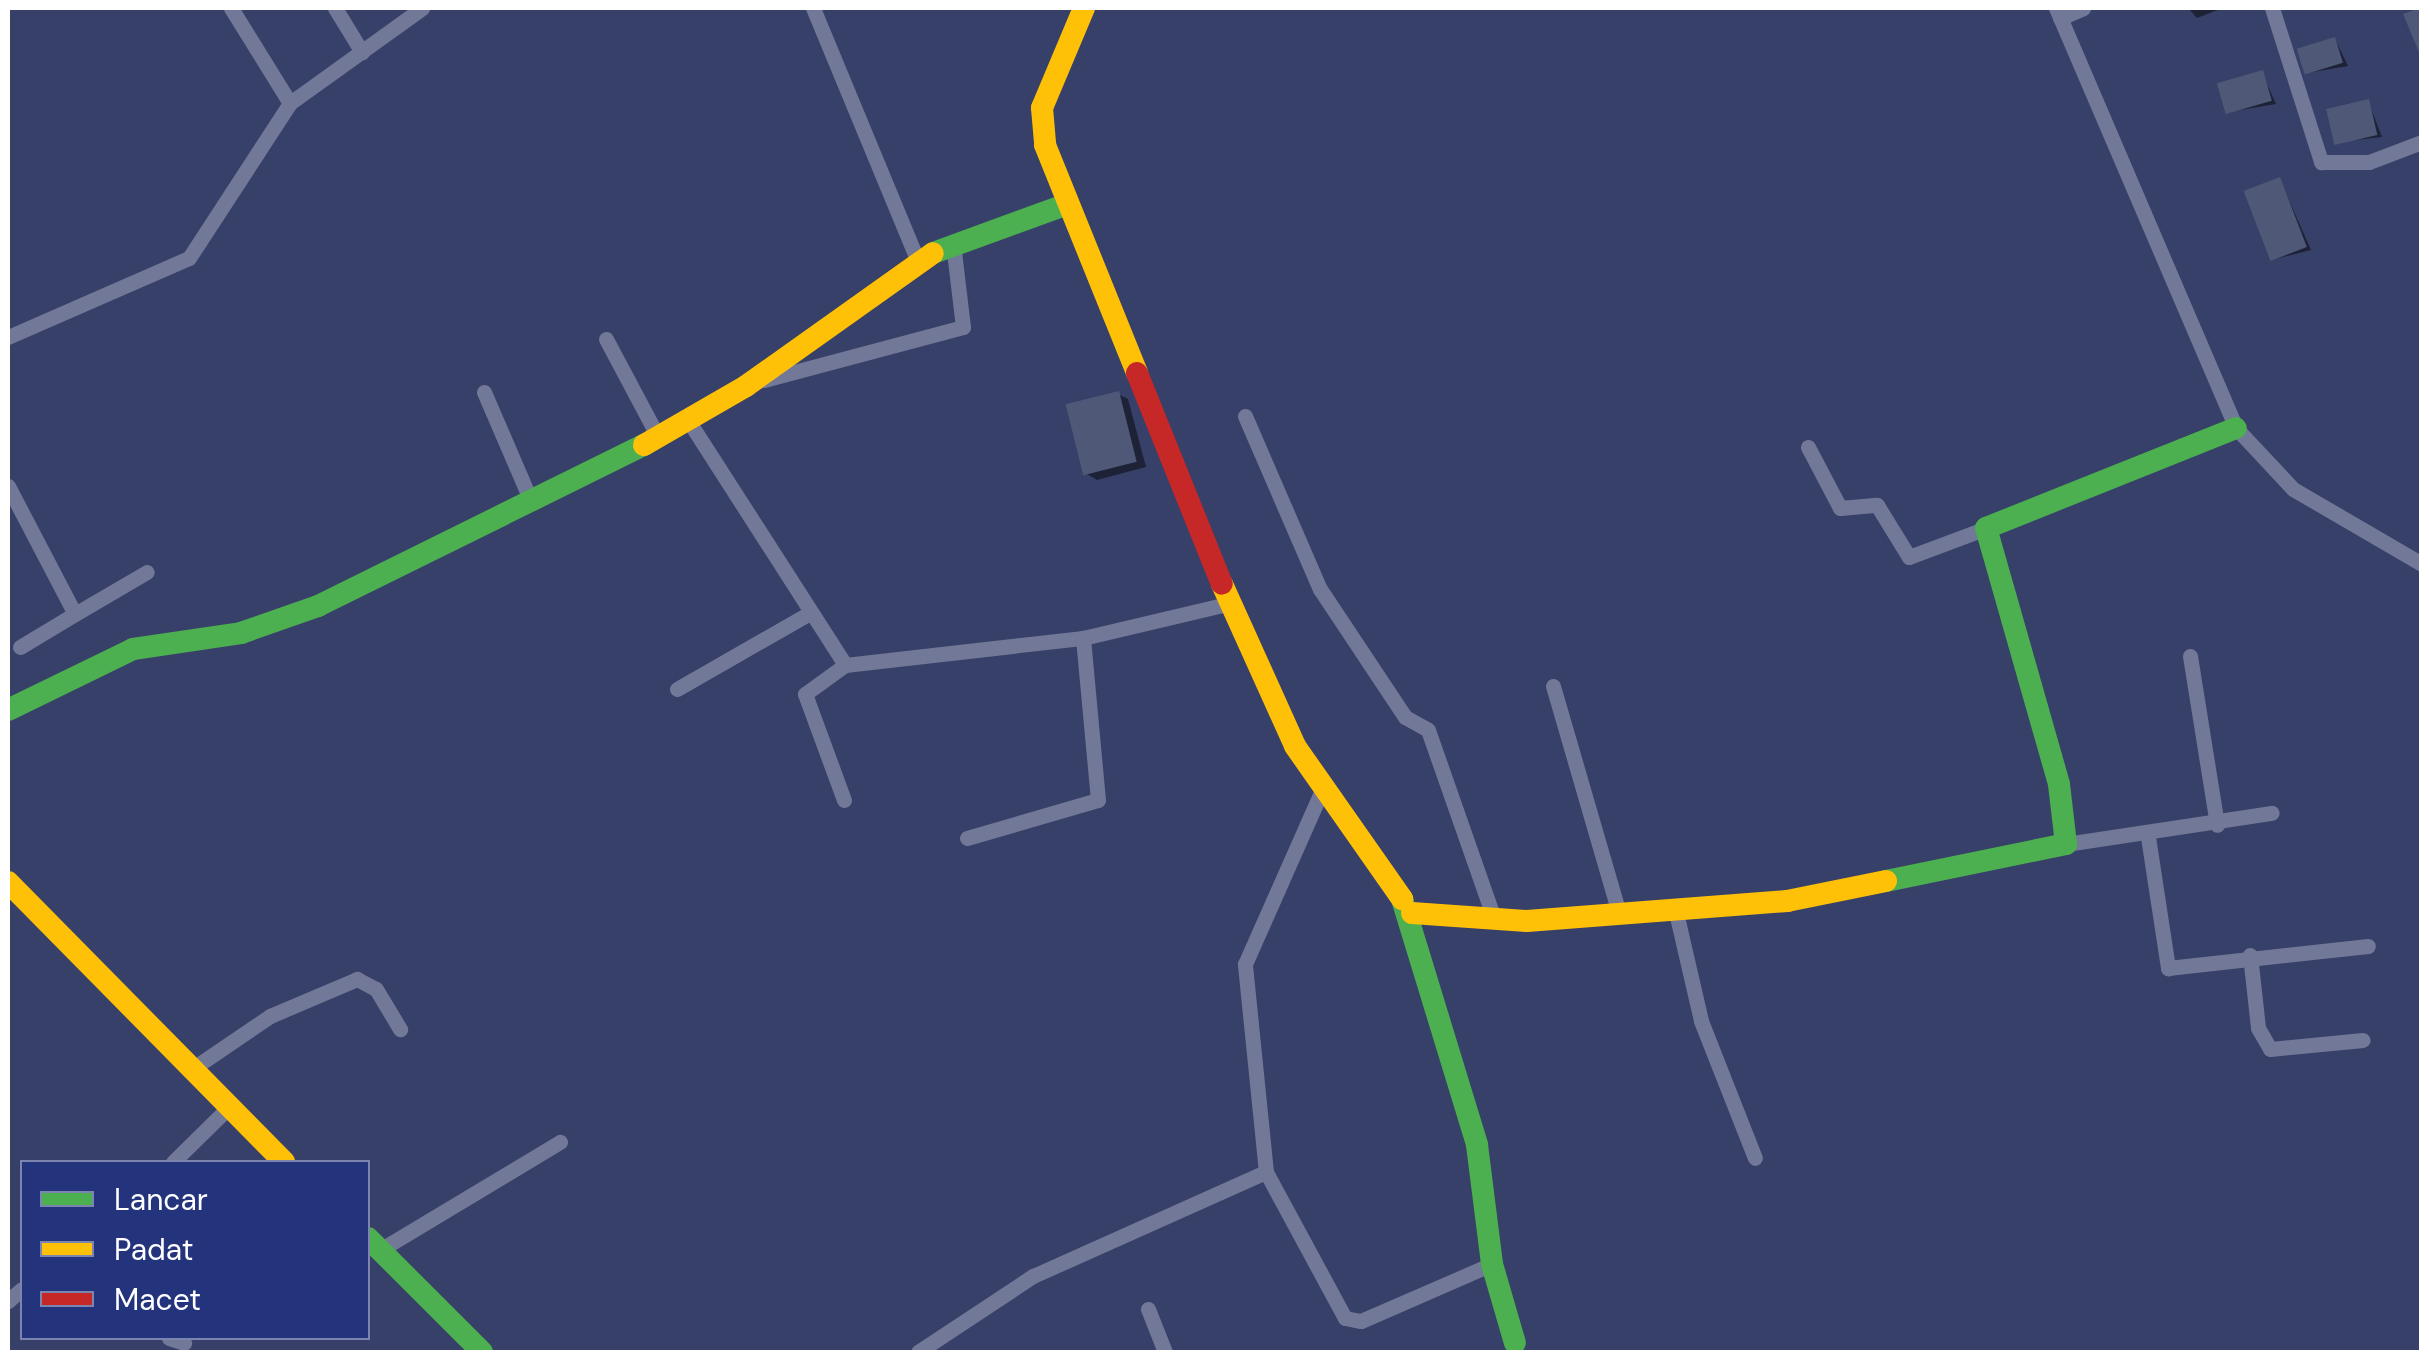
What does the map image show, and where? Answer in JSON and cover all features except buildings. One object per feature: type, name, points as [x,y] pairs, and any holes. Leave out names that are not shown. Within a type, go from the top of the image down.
[{"type":"street","points":[[232,8],[290,103]]},
{"type":"street","points":[[335,8],[362,52]]},
{"type":"street","points":[[8,336],[189,258],[290,103],[422,8]]},
{"type":"street","points":[[814,8],[917,259]]},
{"type":"street","points":[[1084,8],[1040,121],[1065,205],[1137,363],[1227,604],[1323,788],[1412,913],[1477,1145],[1492,1264],[1515,1342]]},
{"type":"street","points":[[2084,8],[2058,12],[2236,428],[2293,489],[2422,564]]},
{"type":"street","points":[[2272,8],[2321,162],[2369,162],[2422,142]]},
{"type":"street","points":[[8,710],[133,650],[241,633],[318,606],[688,420],[746,386],[917,259],[1065,205]]},
{"type":"street","points":[[746,386],[962,327],[953,244]]},
{"type":"street","points":[[606,339],[658,437]]},
{"type":"street","points":[[484,392],[531,502]]},
{"type":"street","points":[[1245,416],[1320,589],[1404,717],[1428,730],[1494,918]]},
{"type":"street","points":[[688,420],[808,614],[845,665]]},
{"type":"street","points":[[1808,447],[1840,508],[1881,507],[1909,556],[2236,428]]},
{"type":"street","points":[[8,486],[76,614]]},
{"type":"street","points":[[1986,528],[2059,784],[2066,844]]},
{"type":"street","points":[[20,647],[147,572]]},
{"type":"street","points":[[844,800],[806,694],[845,665],[1083,638],[1227,604]]},
{"type":"street","points":[[677,690],[808,614]]},
{"type":"street","points":[[968,838],[1098,800],[1083,638]]},
{"type":"street","points":[[2190,656],[2217,825]]},
{"type":"street","points":[[1553,686],[1618,910]]},
{"type":"street","points":[[1323,788],[1245,964],[1266,1172],[1345,1318],[1362,1321],[1492,1264]]},
{"type":"street","points":[[1412,913],[1494,918],[1674,908],[1873,890],[2066,844],[2148,837],[2272,813]]},
{"type":"street","points":[[2148,837],[2164,966],[2368,946]]},
{"type":"street","points":[[8,882],[195,1067],[282,1160]]},
{"type":"street","points":[[1674,908],[1701,1020],[1755,1158]]},
{"type":"street","points":[[2250,956],[2258,1028],[2270,1049],[2363,1040]]},
{"type":"street","points":[[195,1067],[270,1016],[357,979],[376,988],[400,1029]]},
{"type":"street","points":[[175,1160],[230,1106]]},
{"type":"street","points":[[482,1352],[374,1244],[560,1142]]},
{"type":"street","points":[[918,1352],[1017,1284],[1266,1172]]},
{"type":"street","points":[[1148,1309],[1165,1352]]},
{"type":"traffic: fast","points":[[933,253],[1065,205]]},
{"type":"traffic: fast","points":[[1886,881],[2066,844],[2059,784],[1986,528],[2236,428]]},
{"type":"traffic: fast","points":[[8,710],[133,649],[241,633],[318,606],[644,445]]},
{"type":"traffic: fast","points":[[1402,899],[1477,1145],[1492,1264],[1515,1343]]},
{"type":"traffic: fast","points":[[370,1240],[482,1352]]},
{"type":"traffic: slow","points":[[1084,8],[1042,108],[1045,145],[1137,373]]},
{"type":"traffic: slow","points":[[644,445],[746,386],[933,253]]},
{"type":"traffic: slow","points":[[1222,584],[1295,746],[1402,899]]},
{"type":"traffic: slow","points":[[1412,913],[1527,921],[1787,901],[1886,881]]},
{"type":"traffic: slow","points":[[8,882],[282,1160]]},
{"type":"traffic: jam","points":[[1137,373],[1222,584]]}]
